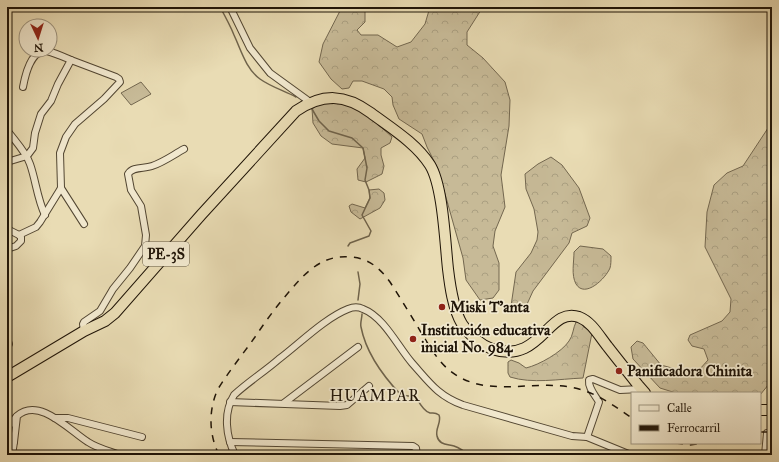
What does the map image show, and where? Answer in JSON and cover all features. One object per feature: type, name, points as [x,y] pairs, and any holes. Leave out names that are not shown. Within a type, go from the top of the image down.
[{"type":"highway","name":"PE-3S","points":[[7,377],[84,331],[105,321],[115,313],[296,111],[310,102],[324,98],[337,98],[350,100],[359,105],[412,144],[430,165],[437,183],[449,278],[454,302],[461,322],[476,341],[499,351],[522,350],[530,346],[560,318],[572,315],[590,324],[643,391]]},
{"type":"highway","points":[[761,410],[772,410]]},
{"type":"street","points":[[230,7],[250,48],[270,73],[310,102]]},
{"type":"street","points":[[19,235],[36,227],[60,188],[60,153],[66,136],[75,124],[118,86],[120,82],[116,77],[47,51],[41,52],[35,56],[26,72],[23,87]]},
{"type":"street","points":[[7,162],[27,156],[33,148],[35,133],[41,114],[50,101],[71,60]]},
{"type":"street","points":[[7,130],[27,156],[40,205],[45,214]]},
{"type":"street","points":[[84,331],[84,322],[100,311],[113,289],[130,268],[144,246],[146,235],[141,206],[132,190],[128,174],[130,170],[152,166],[165,161],[184,149]]},
{"type":"street","points":[[60,188],[84,224]]},
{"type":"street","points":[[7,229],[21,237],[21,241],[16,246],[7,249]]},
{"type":"street","points":[[235,455],[230,442],[227,417],[230,402],[239,391],[330,318],[348,309],[362,308],[379,320],[408,358],[438,392],[449,400],[572,436],[587,437],[631,455]]},
{"type":"street","points":[[7,339],[9,344],[7,348]]},
{"type":"street","points":[[284,403],[358,347]]},
{"type":"street","points":[[587,437],[599,402],[593,394],[589,380],[593,379],[620,390],[643,391]]},
{"type":"street","points":[[230,402],[340,406],[347,405],[369,386]]},
{"type":"street","points":[[7,429],[21,412],[34,410],[48,413],[89,443],[120,455]]},
{"type":"street","points":[[12,455],[10,441],[17,416]]},
{"type":"street","points":[[55,418],[68,418],[142,437]]},
{"type":"street","points":[[765,455],[767,433]]},
{"type":"street","points":[[230,442],[413,446],[416,448],[417,455]]},
{"type":"green space","points":[[342,7],[368,7],[365,10],[365,22],[357,30],[361,35],[378,35],[397,47],[411,42],[425,24],[430,7],[485,7],[481,10],[467,32],[467,45],[483,58],[505,82],[510,100],[509,126],[501,175],[505,207],[495,231],[493,246],[499,263],[499,290],[493,298],[480,300],[466,280],[463,258],[438,169],[422,134],[399,119],[393,105],[392,97],[384,89],[362,81],[353,81],[349,88],[342,89],[331,79],[319,62],[323,44]]},
{"type":"green space","points":[[141,82],[151,94],[131,105],[121,93]]},
{"type":"green space","points":[[338,102],[354,106],[371,118],[392,137],[390,143],[381,148],[384,166],[382,174],[366,182],[358,180],[357,169],[365,158],[363,148],[332,144],[321,136],[313,123],[312,109],[319,104]]},
{"type":"green space","points":[[772,122],[772,382],[761,394],[761,392],[673,392],[660,388],[633,359],[631,347],[637,341],[643,343],[661,365],[686,372],[699,370],[708,360],[704,349],[692,346],[688,340],[690,335],[722,321],[730,312],[731,299],[705,247],[707,212],[714,185],[727,173],[743,166]]},
{"type":"green space","points":[[551,157],[562,165],[579,188],[590,218],[587,226],[572,233],[569,243],[533,291],[523,313],[517,312],[511,306],[516,272],[531,253],[537,240],[538,232],[534,209],[526,189],[525,174],[538,164]]},
{"type":"green space","points":[[379,189],[384,193],[385,200],[380,208],[360,219],[351,212],[349,206],[352,204],[365,208],[370,198],[369,190]]},
{"type":"green space","points":[[580,246],[603,249],[611,256],[611,264],[608,272],[595,285],[585,289],[580,288],[574,280],[574,252]]},
{"type":"green space","points":[[581,320],[592,333],[583,378],[536,381],[510,377],[508,373],[508,362],[511,360],[526,368],[550,358],[566,345],[571,337],[576,322]]},
{"type":"waterway","points":[[220,7],[244,59],[255,75],[273,87],[296,97]]},
{"type":"waterway","points":[[312,109],[319,121],[329,131],[352,138],[363,148],[367,168],[365,180],[370,198],[362,215],[371,231],[369,236],[350,243],[348,246]]},
{"type":"waterway","points":[[358,272],[360,284],[358,300]]},
{"type":"waterway","points":[[362,314],[361,325],[363,337],[376,364],[388,380],[401,395],[416,397],[425,410],[439,415],[440,420],[437,430],[438,439],[444,444],[454,446],[468,455]]},
{"type":"railway","points":[[219,455],[213,439],[211,422],[211,414],[218,389],[271,315],[301,279],[315,266],[331,259],[341,257],[363,259],[378,268],[390,282],[438,358],[449,370],[463,379],[477,384],[492,386],[508,387],[555,385],[579,389],[603,399],[631,417]]},
{"type":"railway","points":[[761,432],[772,432]]},
{"type":"railway","points":[[682,444],[698,444]]},
{"type":"place","name":"Miski T'anta","points":[[442,307]]},
{"type":"place","name":"Institución educativa inicial No. 984","points":[[413,339]]},
{"type":"place","name":"Panificadora Chinita","points":[[619,371]]},
{"type":"district","name":"HUAMPAR","points":[[375,395]]}]
